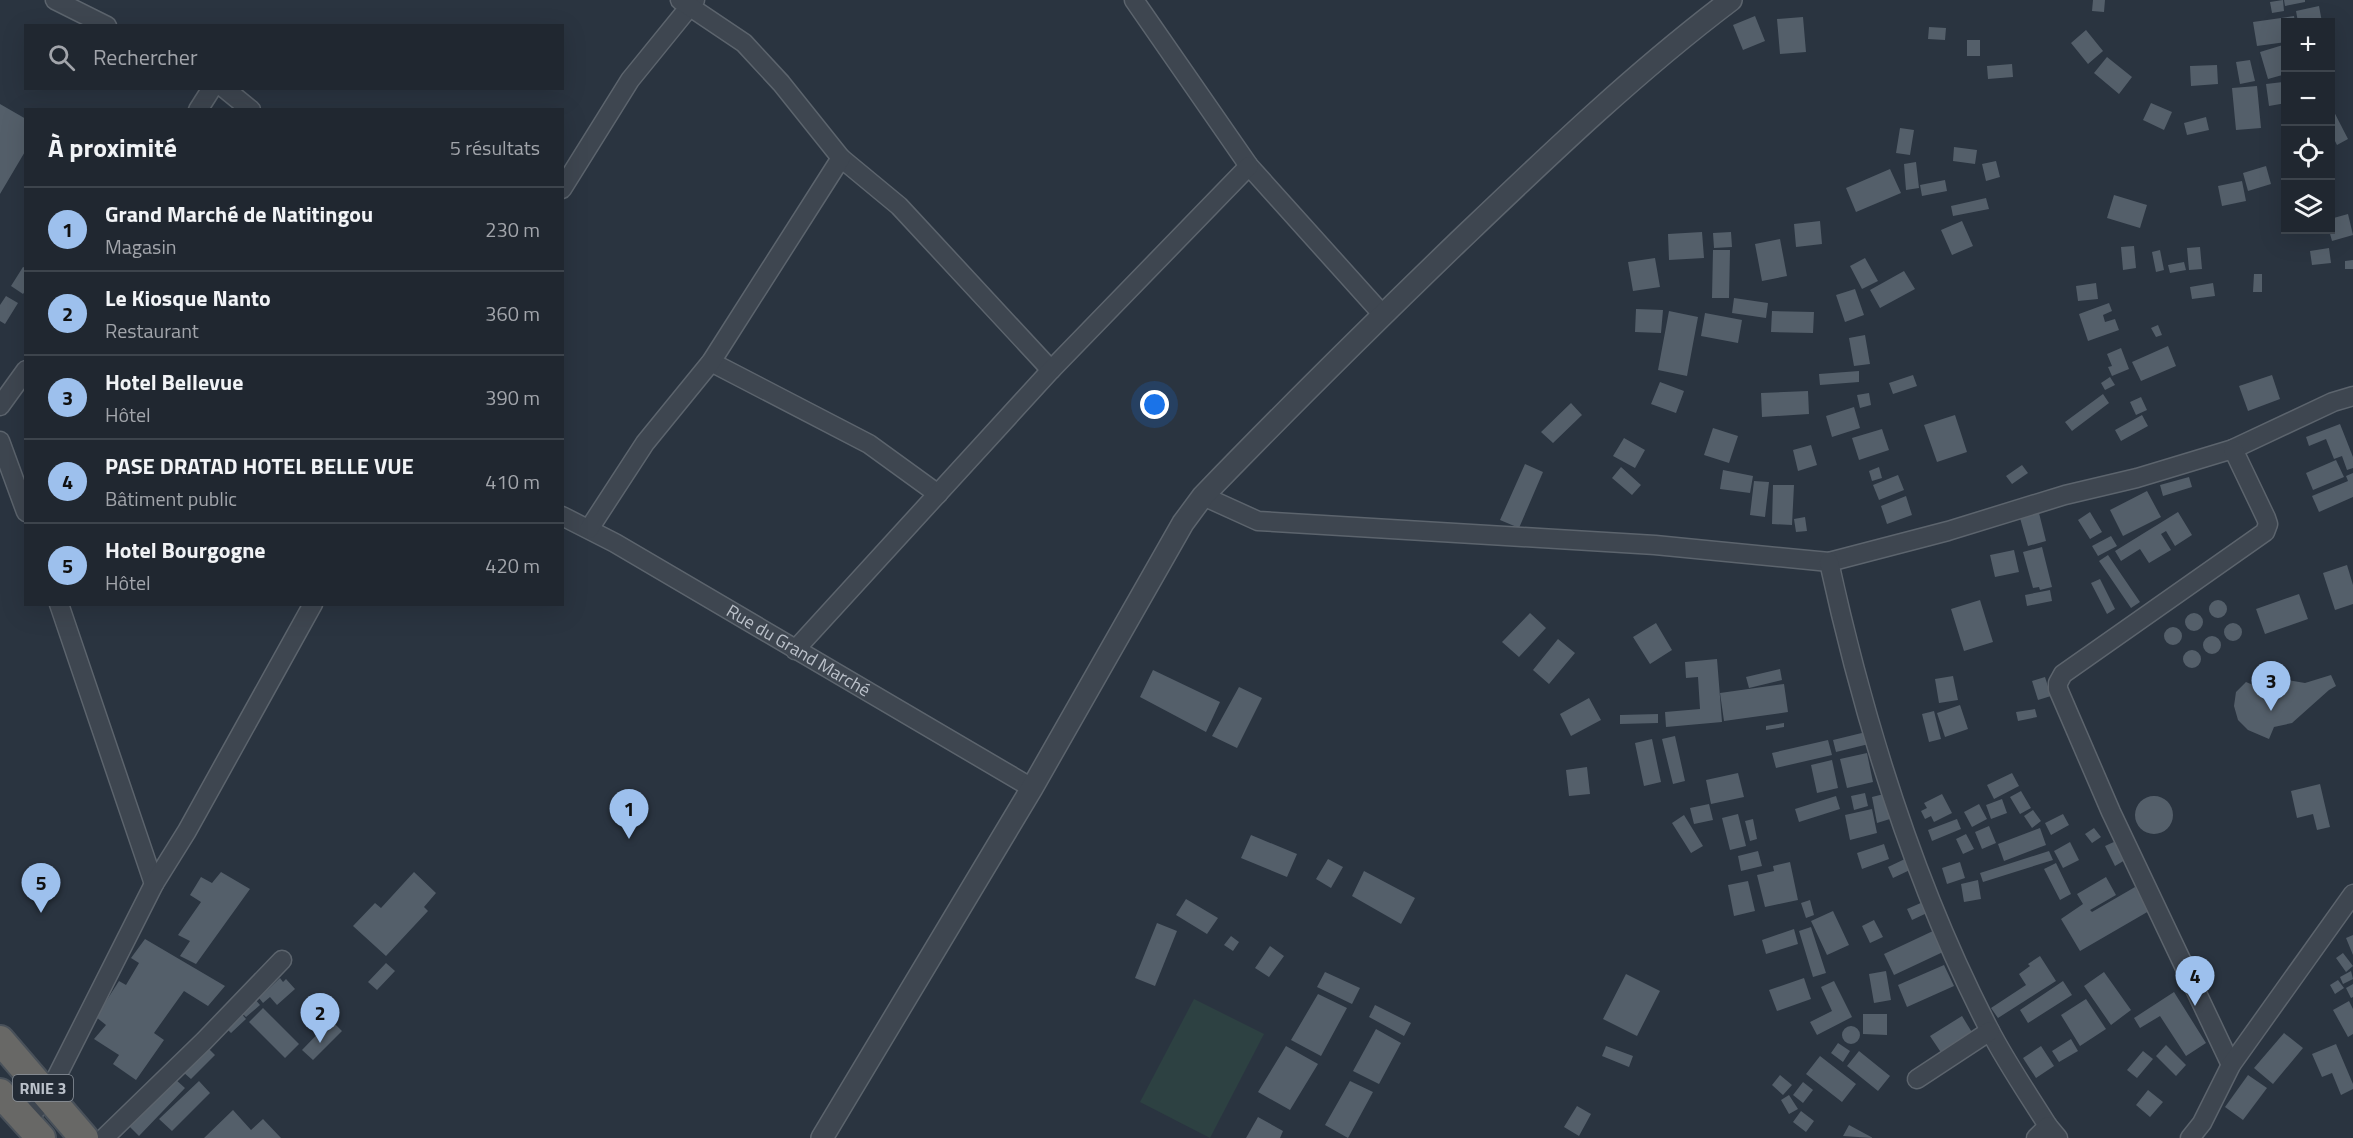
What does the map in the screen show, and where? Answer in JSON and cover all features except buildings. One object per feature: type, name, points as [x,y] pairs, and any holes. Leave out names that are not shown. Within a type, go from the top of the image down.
[{"type":"highway","name":"RNIE 3","points":[[0,1040],[84,1138]]},
{"type":"highway","name":"RNIE 3","points":[[0,1093],[34,1130]]},
{"type":"street","points":[[55,0],[103,24]]},
{"type":"street","points":[[1134,0],[1249,166],[1383,315]]},
{"type":"street","points":[[822,1138],[1032,788],[1183,523],[1203,496],[1383,315],[1546,158],[1658,58],[1731,0]]},
{"type":"street","points":[[564,186],[630,80],[688,2],[744,43],[781,83],[841,158],[899,206],[1051,370]]},
{"type":"street","points":[[199,108],[211,90]]},
{"type":"street","points":[[226,90],[249,108]]},
{"type":"street","points":[[590,530],[645,443],[711,362],[841,158]]},
{"type":"street","points":[[795,650],[1051,370],[1249,166]]},
{"type":"street","points":[[711,362],[869,444],[938,494]]},
{"type":"street","points":[[0,406],[24,373]]},
{"type":"street","points":[[1203,496],[1258,521],[1655,544],[1829,562],[1948,531],[2065,495],[2138,478],[2233,449],[2333,402],[2353,396]]},
{"type":"street","points":[[0,441],[24,507]]},
{"type":"street","points":[[2231,1065],[2111,812],[2058,689],[2058,683],[2063,674],[2265,532],[2268,524],[2266,518],[2233,449]]},
{"type":"street","name":"Rue du Grand Marché","points":[[564,517],[1032,788]]},
{"type":"street","points":[[1829,562],[1866,709],[1904,834],[1964,978],[1990,1031],[2047,1134]]},
{"type":"street","points":[[60,606],[154,884]]},
{"type":"street","points":[[34,1130],[48,1094],[154,884],[187,831],[312,606]]},
{"type":"street","points":[[2190,1138],[2202,1123],[2231,1065],[2353,894]]},
{"type":"street","points":[[104,1138],[204,1041],[282,960]]},
{"type":"street","points":[[1917,1079],[1990,1031]]},
{"type":"green space","points":[[1194,999],[1264,1034],[1210,1138],[1140,1102]]},
{"type":"place","name":"Hotel Bellevue","points":[[2271,711]]},
{"type":"place","name":"Grand Marché de Natitingou","points":[[629,839]]},
{"type":"place","name":"Hotel Bourgogne","points":[[41,913]]},
{"type":"place","name":"PASE DRATAD HOTEL BELLE VUE","points":[[2195,1006]]},
{"type":"place","name":"Le Kiosque Nanto","points":[[320,1043]]}]
